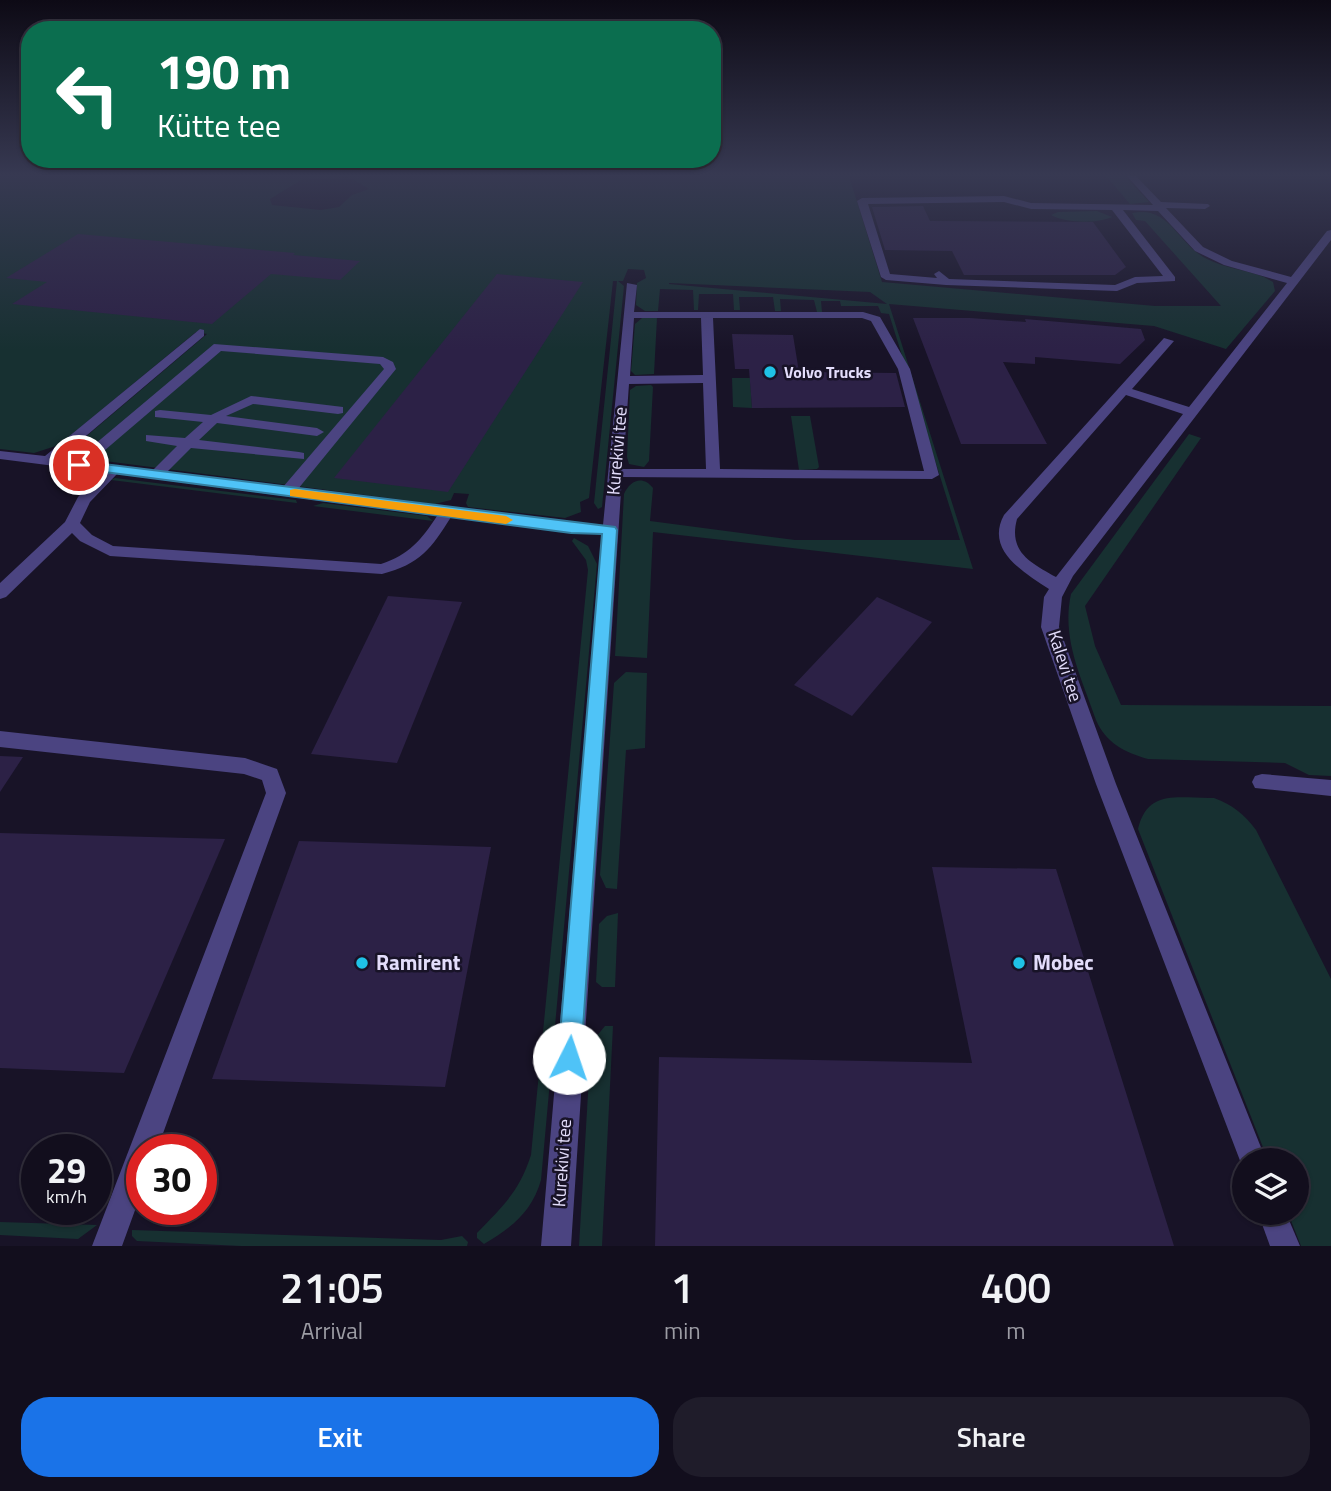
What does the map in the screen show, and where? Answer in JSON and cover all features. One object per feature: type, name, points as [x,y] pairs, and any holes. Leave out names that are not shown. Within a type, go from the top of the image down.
[{"type":"street","points":[[872,234],[886,277],[946,282],[1117,288],[1135,279],[1171,279],[1136,234]]},
{"type":"street","points":[[1186,234],[1212,258],[1293,281]]},
{"type":"street","name":"Kalevi tee","points":[[1247,1148],[1106,784],[1051,627],[1053,597],[1066,574],[1330,234]]},
{"type":"street","points":[[935,270],[946,282]]},
{"type":"street","name":"Kurekivi tee","points":[[556,1246],[631,285]]},
{"type":"street","points":[[615,473],[932,474],[904,369],[876,319],[863,315],[629,315]]},
{"type":"street","points":[[707,315],[713,474]]},
{"type":"street","points":[[48,461],[200,334]]},
{"type":"street","points":[[1059,587],[1029,567],[1012,551],[1004,535],[1009,518],[1168,341]]},
{"type":"street","points":[[79,465],[218,347],[383,362],[389,365],[390,369],[287,492]]},
{"type":"street","points":[[623,380],[709,379]]},
{"type":"street","points":[[1123,390],[1191,412]]},
{"type":"street","points":[[156,475],[214,419],[223,412],[251,400],[338,410]]},
{"type":"street","points":[[160,414],[317,432]]},
{"type":"street","points":[[151,438],[299,456]]},
{"type":"street","points":[[0,455],[571,528],[610,530]]},
{"type":"street","points":[[0,593],[72,524],[83,500],[113,470]]},
{"type":"street","points":[[72,524],[86,538],[110,551],[383,569],[404,564],[423,549],[447,512]]},
{"type":"street","points":[[0,739],[246,766],[270,775],[276,793],[149,1134]]},
{"type":"street","points":[[1262,782],[1331,788]]},
{"type":"street","points":[[107,1246],[126,1195]]},
{"type":"street","points":[[1277,1225],[1285,1246]]},
{"type":"green space","points":[[0,234],[867,234],[882,282],[1155,306],[1221,306],[1157,234],[1179,234],[1207,259],[1264,277],[1273,282],[1275,291],[1226,349],[1154,326],[889,304],[973,569],[653,532],[647,658],[615,656],[624,494],[630,485],[637,481],[645,481],[653,488],[650,521],[795,540],[960,540],[889,314],[881,313],[878,306],[841,306],[840,301],[821,301],[822,312],[817,312],[814,300],[780,299],[781,311],[775,311],[773,297],[739,297],[740,310],[734,310],[733,294],[699,294],[698,310],[694,310],[693,290],[660,289],[658,311],[645,311],[636,305],[637,283],[646,278],[644,270],[628,269],[623,281],[618,281],[624,286],[602,507],[598,509],[594,503],[617,281],[613,281],[589,498],[580,502],[581,512],[565,518],[468,507],[466,503],[469,494],[454,493],[451,500],[435,504],[74,457],[72,452],[76,445],[207,334],[196,332],[59,445],[34,453],[0,449]],"holes":[[[669,283],[870,292],[887,304]]]},
{"type":"green space","points":[[642,318],[657,318],[654,374],[635,375],[631,371],[635,324]]},
{"type":"green space","points":[[732,378],[750,378],[752,408],[733,407]]},
{"type":"green space","points":[[651,385],[649,461],[644,467],[629,464],[627,457],[630,390],[636,386]]},
{"type":"green space","points":[[791,416],[810,416],[819,467],[817,469],[799,470]]},
{"type":"green space","points":[[1189,434],[1201,438],[1085,606],[1095,646],[1121,705],[1331,706],[1331,776],[1309,775],[1285,763],[1148,759],[1117,746],[1105,735],[1096,720],[1074,659],[1069,627],[1071,594]]},
{"type":"green space","points":[[115,478],[296,500],[297,503],[111,480]]},
{"type":"green space","points":[[323,503],[427,516],[433,521],[313,506]]},
{"type":"green space","points":[[574,538],[588,546],[597,564],[541,1180],[532,1201],[519,1218],[484,1244],[477,1238],[477,1233],[515,1189],[531,1155],[588,570],[586,560],[572,541]]},
{"type":"green space","points":[[626,672],[647,673],[645,748],[626,750],[617,889],[606,888],[600,875],[614,683]]},
{"type":"green space","points":[[1177,797],[1214,798],[1247,819],[1256,830],[1331,979],[1331,1246],[1301,1246],[1293,1225],[1309,1225],[1309,1148],[1263,1148],[1138,829],[1149,807],[1157,801]]},
{"type":"green space","points":[[618,913],[615,987],[602,987],[596,982],[599,924],[607,916]]},
{"type":"green space","points":[[605,1026],[613,1026],[602,1246],[579,1246],[591,1043]]},
{"type":"green space","points":[[0,1222],[21,1223],[21,1225],[97,1225],[78,1239],[0,1235]]},
{"type":"green space","points":[[132,1230],[441,1240],[462,1236],[468,1242],[467,1246],[241,1246],[137,1241],[132,1236]]},
{"type":"building","points":[[78,234],[360,261],[340,280],[271,274],[212,324],[12,304],[47,282],[6,278]]},
{"type":"building","points":[[880,234],[1102,234],[1126,267],[1115,275],[964,275],[952,251],[885,250]]},
{"type":"building","points":[[497,274],[583,282],[448,492],[334,478]]},
{"type":"building","points":[[913,318],[1026,322],[1025,319],[1141,329],[1145,340],[1120,364],[1035,357],[1035,364],[1003,362],[1047,444],[961,444]]},
{"type":"building","name":"Volvo Trucks","points":[[732,334],[793,335],[799,372],[896,373],[905,407],[752,408],[749,369],[735,369]]},
{"type":"building","points":[[388,596],[462,602],[397,763],[311,754]]},
{"type":"building","points":[[877,597],[932,622],[852,716],[794,685]]},
{"type":"building","points":[[0,756],[23,757],[0,792]]},
{"type":"building","points":[[0,833],[225,839],[124,1073],[0,1068]]},
{"type":"building","name":"Ramirent","points":[[299,841],[491,847],[445,1087],[212,1079]]},
{"type":"building","name":"Mobec","points":[[932,867],[1056,869],[1174,1246],[655,1246],[659,1057],[972,1063]]},
{"type":"slow traffic","points":[[295,493],[506,520]]},
{"type":"place","name":"Volvo Trucks","points":[[770,372]]},
{"type":"place","name":"Ramirent","points":[[362,963]]},
{"type":"place","name":"Mobec","points":[[1019,963]]},
{"type":"route","points":[[79,465],[571,528],[610,530],[569,1058]]}]
